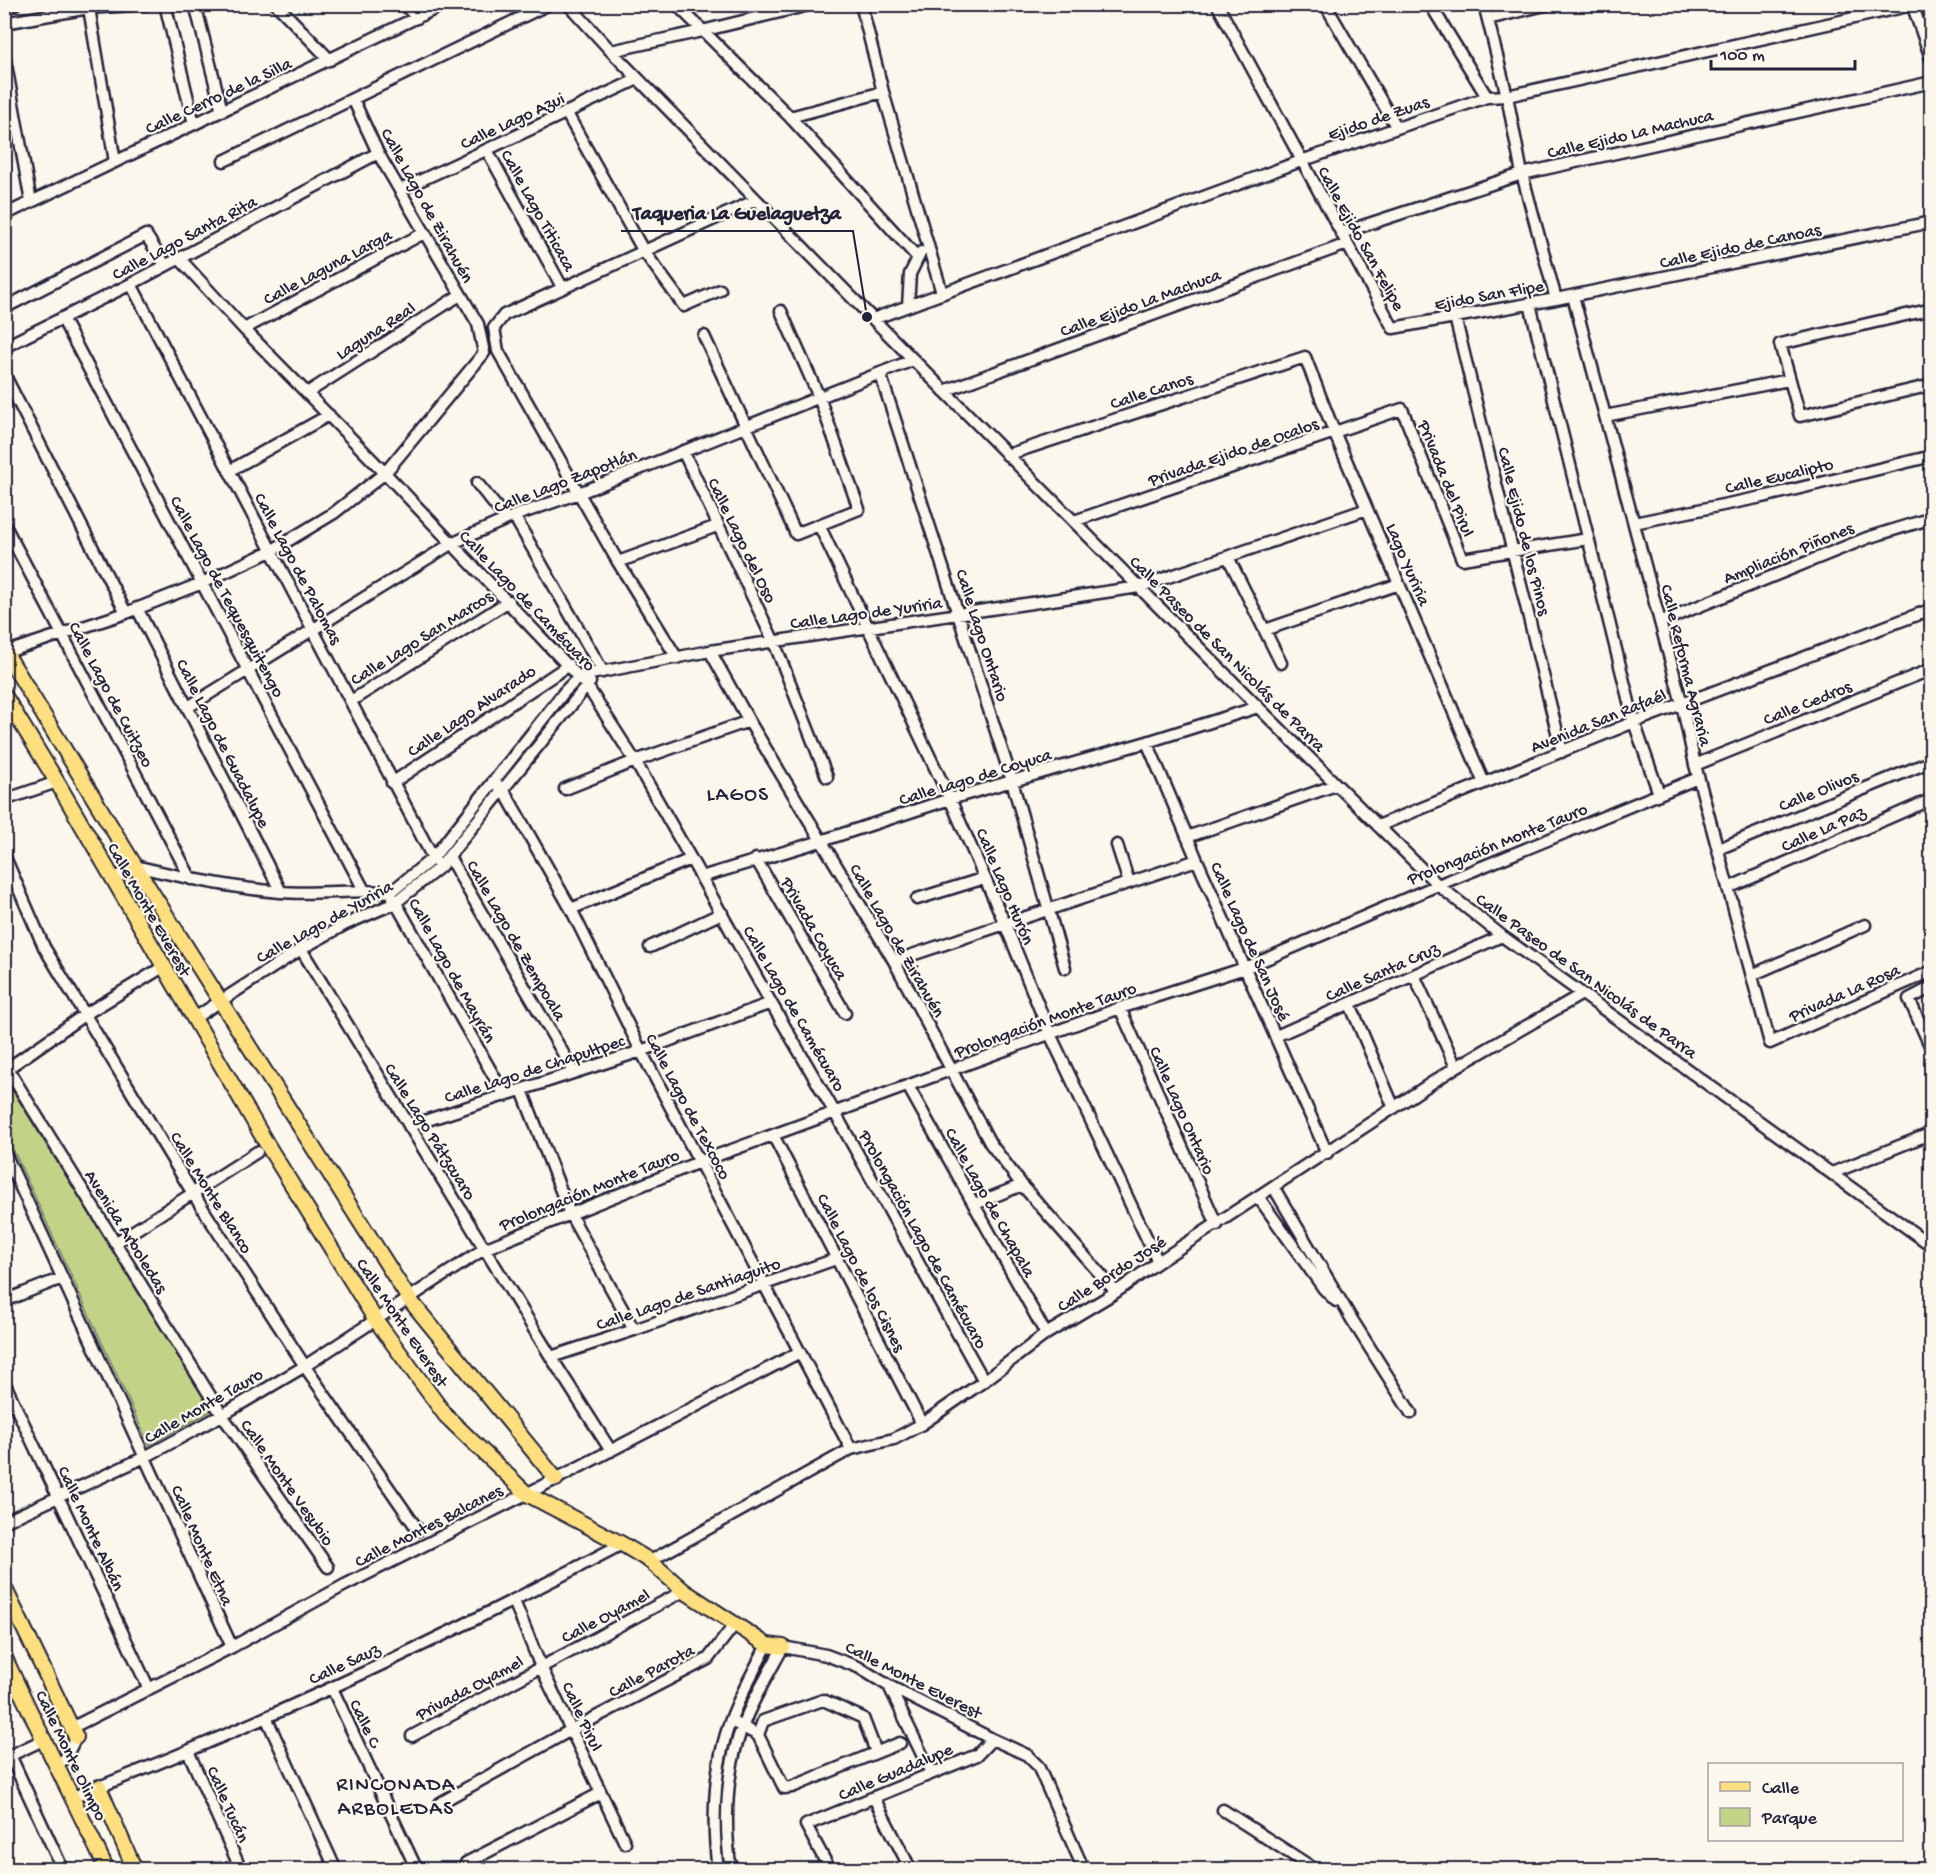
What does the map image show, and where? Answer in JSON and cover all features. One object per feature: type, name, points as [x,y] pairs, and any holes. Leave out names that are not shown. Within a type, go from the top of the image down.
[{"type":"main road","name":"Calle Monte Everest","points":[[5,652],[135,866],[409,1299],[556,1479]]},
{"type":"main road","name":"Calle Monte Everest","points":[[4,695],[268,1146],[375,1319],[446,1416],[527,1494],[650,1561],[684,1591],[767,1645],[783,1647]]},
{"type":"main road","points":[[4,1587],[74,1733]]},
{"type":"main road","name":"Calle Monte Olimpo","points":[[4,1656],[107,1869]]},
{"type":"main road","points":[[99,1787],[135,1869]]},
{"type":"street","points":[[4,6],[15,4]]},
{"type":"street","points":[[4,24],[88,8],[147,4]]},
{"type":"street","points":[[165,4],[194,124]]},
{"type":"street","points":[[195,4],[222,111]]},
{"type":"street","points":[[276,4],[330,60]]},
{"type":"street","points":[[404,4],[417,18]]},
{"type":"street","name":"Calle Cerro de la Silla","points":[[4,215],[445,4]]},
{"type":"street","points":[[224,161],[549,4]]},
{"type":"street","name":"Calle Paseo de San Nicolás de Parra","points":[[568,4],[638,79],[913,360],[1438,885],[1502,936],[1932,1246]]},
{"type":"street","points":[[676,4],[790,117],[918,258]]},
{"type":"street","points":[[611,51],[702,32],[813,4]]},
{"type":"street","points":[[861,4],[942,293]]},
{"type":"street","name":"Calle Ejido San Felipe","points":[[1216,4],[1393,328]]},
{"type":"street","points":[[1325,4],[1397,128]]},
{"type":"street","points":[[1430,4],[1487,97]]},
{"type":"street","points":[[1484,4],[1507,96],[1522,174],[1556,299]]},
{"type":"street","points":[[1488,18],[1549,4]]},
{"type":"street","points":[[1912,5],[1932,61]]},
{"type":"street","name":"Ejido de Zuas","points":[[873,319],[1301,161],[1487,97],[1507,96],[1912,5]]},
{"type":"street","points":[[88,8],[115,162]]},
{"type":"street","points":[[4,54],[31,202]]},
{"type":"street","name":"Calle Lago Azui","points":[[400,190],[638,79]]},
{"type":"street","name":"Calle Ejido La Machuca","points":[[1341,233],[1522,174],[1932,82]]},
{"type":"street","points":[[790,117],[884,92]]},
{"type":"street","name":"Calle Lago de Zirahuén","points":[[353,99],[378,153],[478,324],[484,353]]},
{"type":"street","points":[[566,112],[643,250],[684,306],[720,290]]},
{"type":"street","name":"Calle Lago Titicaca","points":[[487,150],[562,287]]},
{"type":"street","name":"Calle Lago Santa Rita","points":[[4,346],[130,284],[378,153]]},
{"type":"street","points":[[677,658],[618,562],[498,351],[494,327],[504,315],[756,200]]},
{"type":"street","name":"Calle Ejido de Canoas","points":[[1556,299],[1932,222]]},
{"type":"street","name":"Calle Laguna Larga","points":[[244,329],[424,233]]},
{"type":"street","points":[[4,308],[146,235],[165,265]]},
{"type":"street","points":[[908,306],[910,274],[927,244]]},
{"type":"street","name":"Calle Ejido La Machuca","points":[[944,391],[1347,244]]},
{"type":"street","name":"Calle Lago de Camécuaro","points":[[179,258],[244,329],[580,676],[635,761],[835,1113]]},
{"type":"street","name":"Calle Lago de Palomas","points":[[130,284],[351,701],[392,783],[437,862]]},
{"type":"street","name":"Laguna Real","points":[[307,393],[460,295]]},
{"type":"street","name":"Calle Reforma Agraria","points":[[1573,296],[1682,704],[1698,778],[1770,1043]]},
{"type":"street","name":"Ejido San Flipe","points":[[1393,328],[1556,299]]},
{"type":"street","points":[[1530,304],[1634,722],[1659,794]]},
{"type":"street","points":[[1932,309],[1780,344],[1800,416],[1932,385]]},
{"type":"street","points":[[704,336],[796,534],[859,509],[819,397],[781,311]]},
{"type":"street","name":"Calle Ejido de los Pinos","points":[[1455,317],[1562,752]]},
{"type":"street","name":"Calle Lago de Tequesquitengo","points":[[62,318],[364,890]]},
{"type":"street","points":[[478,324],[494,327]]},
{"type":"street","points":[[5,652],[131,610],[202,583],[270,551],[334,513],[385,473],[484,353],[498,351]]},
{"type":"street","name":"Lago Yuriria","points":[[1305,357],[1335,434],[1484,783]]},
{"type":"street","name":"Calle Canos","points":[[1007,455],[1305,357]]},
{"type":"street","name":"Calle Lago Zapotlán","points":[[188,707],[451,544],[510,518],[579,493],[913,360]]},
{"type":"street","name":"Calle Lago Ontario","points":[[880,373],[1012,781],[1065,968]]},
{"type":"street","name":"Calle Lago de Guadalupe","points":[[4,374],[131,610],[188,707],[281,892]]},
{"type":"street","points":[[1605,416],[1790,380]]},
{"type":"street","name":"Privada del Pirul","points":[[1401,409],[1462,559],[1513,551]]},
{"type":"street","name":"Privada Ejido de Ocalos","points":[[1074,521],[1335,434],[1401,409]]},
{"type":"street","points":[[228,471],[328,415]]},
{"type":"street","name":"Calle Lago del Oso","points":[[683,451],[774,642],[827,777]]},
{"type":"street","name":"Calle Eucalipto","points":[[1634,523],[1767,496],[1932,456]]},
{"type":"street","points":[[477,483],[510,518],[601,673]]},
{"type":"street","name":"Calle Lago de Yuriria","points":[[437,862],[493,781],[565,691],[580,676],[710,651],[1139,587],[1367,508]]},
{"type":"street","name":"Ampliación Piñones","points":[[1660,622],[1867,538],[1932,518]]},
{"type":"street","name":"Calle Lago de Cuitzeo","points":[[4,524],[191,879]]},
{"type":"street","name":"Calle Lago Hurón","points":[[819,525],[951,799],[1050,1034],[1158,1262]]},
{"type":"street","points":[[618,562],[717,526]]},
{"type":"street","points":[[1513,551],[1588,538]]},
{"type":"street","points":[[1228,556],[1281,663]]},
{"type":"street","points":[[1265,630],[1399,584]]},
{"type":"street","name":"Calle Lago San Marcos","points":[[351,701],[508,601]]},
{"type":"street","name":"Avenida San Rafaél","points":[[1378,826],[1634,722],[1932,609]]},
{"type":"street","name":"Calle Lago de Zirahuén","points":[[710,651],[749,721],[894,961],[990,1143],[1022,1185],[1116,1292]]},
{"type":"street","name":"Calle Lago Alvarado","points":[[392,783],[569,665]]},
{"type":"street","name":"Calle Cedros","points":[[1695,765],[1932,669]]},
{"type":"street","name":"Calle Lago de Yuriria","points":[[193,1019],[301,949],[393,897],[437,862],[449,857],[587,686],[601,673]]},
{"type":"street","name":"Calle Lago de Coyuca","points":[[701,877],[1258,707]]},
{"type":"street","points":[[565,789],[635,761],[749,721]]},
{"type":"street","name":"Calle Lago de San José","points":[[1147,742],[1327,1153]]},
{"type":"street","name":"Calle Olivos","points":[[1718,849],[1932,761]]},
{"type":"street","name":"Prolongación Monte Tauro","points":[[409,1299],[484,1249],[570,1214],[699,1162],[952,1069],[1120,1008],[1245,968],[1438,885],[1698,778]]},
{"type":"street","name":"Calle Lago de Texcoco","points":[[493,781],[503,789],[571,909],[641,1051],[851,1449]]},
{"type":"street","points":[[4,800],[57,782]]},
{"type":"street","points":[[1187,837],[1336,784]]},
{"type":"street","name":"Calle La Paz","points":[[1728,888],[1932,799]]},
{"type":"street","points":[[1117,845],[1129,882]]},
{"type":"street","name":"Calle Monte Blanco","points":[[4,855],[44,947],[192,1192],[305,1366],[418,1530]]},
{"type":"street","name":"Calle Lago de Zempoala","points":[[449,857],[574,1072]]},
{"type":"street","points":[[571,909],[692,859]]},
{"type":"street","name":"Privada Coyuca","points":[[756,859],[845,1013]]},
{"type":"street","points":[[894,961],[1197,860]]},
{"type":"street","points":[[113,880],[135,866],[191,879],[281,892],[364,890],[393,897]]},
{"type":"street","points":[[917,899],[985,878]]},
{"type":"street","name":"Calle Lago de Mayrán","points":[[393,897],[505,1096]]},
{"type":"street","points":[[650,947],[722,913]]},
{"type":"street","points":[[1752,975],[1865,925]]},
{"type":"street","name":"Calle Santa Cruz","points":[[1276,1036],[1502,936]]},
{"type":"street","name":"Calle Lago Pátzcuaro","points":[[301,949],[484,1249],[611,1451]]},
{"type":"street","points":[[6,1068],[84,1015],[163,967]]},
{"type":"street","name":"Privada La Rosa","points":[[1770,1043],[1932,971]]},
{"type":"street","points":[[1414,975],[1456,1067]]},
{"type":"street","points":[[1932,987],[1909,999],[1932,1050]]},
{"type":"street","name":"Calle Bordo José","points":[[650,1561],[851,1449],[894,1439],[922,1424],[1046,1334],[1116,1292],[1158,1262],[1456,1067],[1582,994]]},
{"type":"street","name":"Calle Lago de Chapultpec","points":[[409,1126],[641,1051],[771,1004]]},
{"type":"street","points":[[1350,1004],[1394,1108]]},
{"type":"street","name":"Calle Lago Ontario","points":[[1120,1008],[1217,1225]]},
{"type":"street","name":"Avenida Arboledas","points":[[6,1068],[222,1415]]},
{"type":"street","name":"Calle Lago de Chapala","points":[[908,1086],[1046,1334]]},
{"type":"street","points":[[522,1090],[570,1214],[634,1330]]},
{"type":"street","name":"Prolongación Lago de Camécuaro","points":[[835,1113],[984,1381]]},
{"type":"street","points":[[1832,1173],[1932,1133]]},
{"type":"street","name":"Calle Lago de los Cisnes","points":[[773,1135],[922,1424]]},
{"type":"street","points":[[4,1151],[145,1457]]},
{"type":"street","points":[[116,1243],[256,1152]]},
{"type":"street","points":[[975,1204],[1022,1185]]},
{"type":"street","points":[[1274,1188],[1351,1318],[1411,1413]]},
{"type":"street","points":[[1259,1198],[1324,1289],[1351,1318]]},
{"type":"street","name":"Calle Lago de Santiaguito","points":[[551,1357],[836,1259]]},
{"type":"street","points":[[4,1301],[62,1278]]},
{"type":"street","name":"Calle Monte Tauro","points":[[4,1522],[145,1457],[222,1415],[305,1366],[409,1299]]},
{"type":"street","name":"Calle Montes Balcanes","points":[[74,1733],[149,1689],[232,1647],[343,1586],[611,1451],[800,1352]]},
{"type":"street","name":"Calle Monte Albán","points":[[4,1382],[149,1689]]},
{"type":"street","name":"Calle Monte Vesubio","points":[[222,1415],[328,1567]]},
{"type":"street","name":"Calle Monte Etna","points":[[145,1457],[232,1647]]},
{"type":"street","name":"Calle Sauz","points":[[73,1797],[188,1751],[332,1688],[514,1601],[622,1544]]},
{"type":"street","name":"Calle Oyamel","points":[[542,1667],[684,1591]]},
{"type":"street","name":"Calle Pirul","points":[[514,1601],[542,1667],[625,1843]]},
{"type":"street","name":"Calle Parota","points":[[440,1803],[572,1730],[708,1659],[735,1624]]},
{"type":"street","points":[[718,1869],[714,1839],[714,1802],[721,1758],[735,1709],[767,1645]]},
{"type":"street","points":[[731,1869],[726,1840],[727,1804],[732,1764],[747,1715],[783,1647]]},
{"type":"street","name":"Calle Monte Everest","points":[[783,1647],[826,1655],[858,1667],[889,1686],[1027,1755],[1038,1766],[1084,1869]]},
{"type":"street","name":"Privada Oyamel","points":[[412,1736],[542,1667]]},
{"type":"street","points":[[889,1686],[931,1773]]},
{"type":"street","name":"Calle C","points":[[332,1688],[417,1869]]},
{"type":"street","points":[[735,1709],[763,1721],[823,1700],[863,1718],[876,1752]]},
{"type":"street","points":[[266,1717],[336,1869]]},
{"type":"street","points":[[731,1721],[758,1735],[784,1788],[792,1788],[900,1743]]},
{"type":"street","points":[[758,1735],[763,1721]]},
{"type":"street","points":[[56,1766],[65,1759],[74,1733]]},
{"type":"street","name":"Calle Guadalupe","points":[[830,1869],[806,1825],[977,1755],[992,1739]]},
{"type":"street","points":[[43,1740],[7,1756],[63,1869]]},
{"type":"street","name":"Calle Tucán","points":[[188,1751],[241,1869]]},
{"type":"street","points":[[466,1863],[601,1793]]},
{"type":"street","points":[[874,1798],[911,1869]]},
{"type":"street","points":[[1223,1810],[1316,1869]]},
{"type":"green space","points":[[4,1077],[213,1410],[149,1445],[5,1132]]},
{"type":"place","name":"Taqueria La Guelaguetza","points":[[867,317]]},
{"type":"district","name":"LAGOS","points":[[738,793]]},
{"type":"district","name":"RINCONADA ARBOLEDAS","points":[[396,1795]]}]
